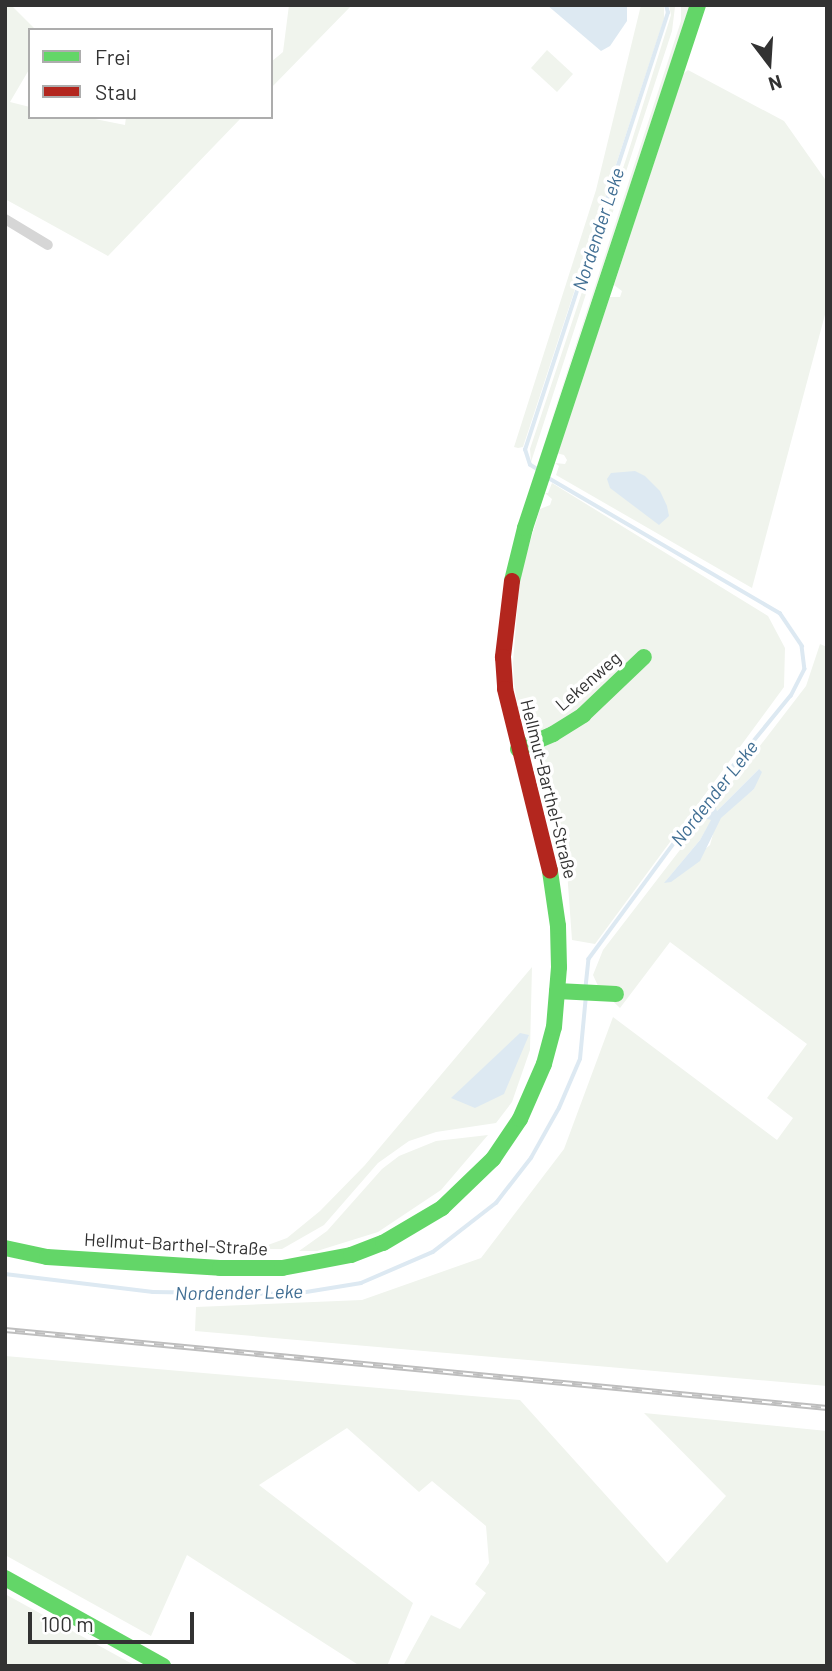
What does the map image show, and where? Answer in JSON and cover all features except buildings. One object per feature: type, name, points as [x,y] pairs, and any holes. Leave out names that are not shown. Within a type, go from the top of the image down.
[{"type":"street","name":"Hellmut-Barthel-Straße","points":[[5,1248],[47,1257],[220,1268],[282,1268],[351,1255],[383,1243],[442,1208],[493,1159],[520,1119],[544,1064],[554,1027],[559,967],[554,892],[517,749],[505,689],[505,625],[516,562],[538,489],[698,5]]},
{"type":"street","points":[[5,219],[48,245]]},
{"type":"street","name":"Lekenweg","points":[[517,749],[553,734],[583,715],[644,657]]},
{"type":"street","points":[[557,991],[616,994]]},
{"type":"street","points":[[5,1578],[163,1666]]},
{"type":"shaded area","points":[[5,5],[11,5],[34,28],[28,28],[28,71],[10,102],[28,106],[28,119],[95,119],[125,125],[126,119],[240,119],[108,256],[5,199]]},
{"type":"shaded area","points":[[289,5],[352,5],[273,86],[273,60],[283,52]]},
{"type":"shaded area","points":[[547,5],[627,5],[627,21],[610,46],[601,51]]},
{"type":"shaded area","points":[[641,5],[664,5],[664,19],[523,447],[514,447],[596,190]]},
{"type":"shaded area","points":[[669,5],[675,7],[672,31],[531,462],[530,449],[671,15]]},
{"type":"shaded area","points":[[681,5],[690,5],[541,452],[681,21]]},
{"type":"shaded area","points":[[547,50],[573,74],[557,92],[531,68]]},
{"type":"shaded area","points":[[688,70],[784,121],[827,182],[827,307],[752,588],[556,475],[559,466],[555,463],[565,464],[567,460],[564,455],[556,453],[610,297],[620,297],[622,291],[614,285],[683,74]]},
{"type":"shaded area","points":[[635,471],[645,476],[660,491],[667,506],[669,516],[659,525],[610,488],[607,479],[611,473]]},
{"type":"shaded area","points":[[552,483],[768,616],[785,648],[784,687],[595,944],[572,940],[567,871],[530,724],[518,708],[514,684],[513,663],[520,575],[540,509],[550,505],[552,499],[545,493],[548,493]]},
{"type":"shaded area","points":[[820,644],[827,647],[827,1386],[195,1331],[196,1307],[362,1300],[481,1258],[564,1149],[613,1017],[777,1140],[793,1118],[767,1098],[807,1044],[670,942],[620,1008],[599,988],[593,975],[603,950],[806,686]],"holes":[[[759,769],[754,789],[726,811],[716,823],[710,845],[665,882],[700,840],[717,811]]]},
{"type":"shaded area","points":[[759,769],[762,772],[754,789],[721,818],[700,861],[671,882],[664,883],[700,840],[711,820],[695,815],[710,795],[717,811]]},
{"type":"shaded area","points":[[532,967],[530,1050],[512,1102],[496,1123],[436,1132],[409,1141],[378,1163],[324,1225],[282,1249],[257,1249],[287,1238],[320,1211],[365,1165]]},
{"type":"shaded area","points":[[520,1033],[529,1035],[504,1094],[475,1108],[451,1098]]},
{"type":"shaded area","points":[[488,1135],[441,1190],[378,1232],[317,1251],[299,1251],[327,1231],[382,1169],[399,1156],[436,1141]]},
{"type":"shaded area","points":[[5,1356],[520,1400],[667,1563],[726,1496],[644,1413],[827,1431],[827,1666],[403,1666],[431,1615],[460,1629],[486,1593],[475,1584],[489,1563],[486,1526],[432,1481],[419,1492],[347,1428],[259,1485],[413,1603],[387,1666],[360,1666],[187,1555],[151,1636],[5,1555]]},
{"type":"shaded area","points":[[5,1594],[136,1666],[5,1666]]},
{"type":"waterway","name":"Nordender Leke","points":[[538,470],[530,465],[525,450],[668,13],[666,5]]},
{"type":"waterway","name":"Nordender Leke","points":[[547,477],[780,613],[802,646],[805,669],[791,696],[710,795],[589,959],[586,988]]},
{"type":"waterway","name":"Nordender Leke","points":[[5,1274],[153,1292],[294,1294],[361,1283],[433,1252],[496,1203],[531,1158],[559,1108],[580,1059],[586,996]]},
{"type":"railway","points":[[5,1330],[827,1408]]},
{"type":"traffic: fast","points":[[512,581],[525,528],[698,5]]},
{"type":"traffic: fast","points":[[518,749],[553,734],[583,715],[644,657]]},
{"type":"traffic: fast","points":[[5,1248],[47,1257],[220,1268],[282,1268],[351,1255],[383,1243],[442,1208],[493,1159],[520,1119],[544,1064],[554,1027],[559,967],[558,926],[550,871]]},
{"type":"traffic: fast","points":[[557,991],[616,994]]},
{"type":"traffic: fast","points":[[5,1578],[163,1666]]},
{"type":"traffic: jam","points":[[512,581],[503,657],[505,689],[550,871]]}]
